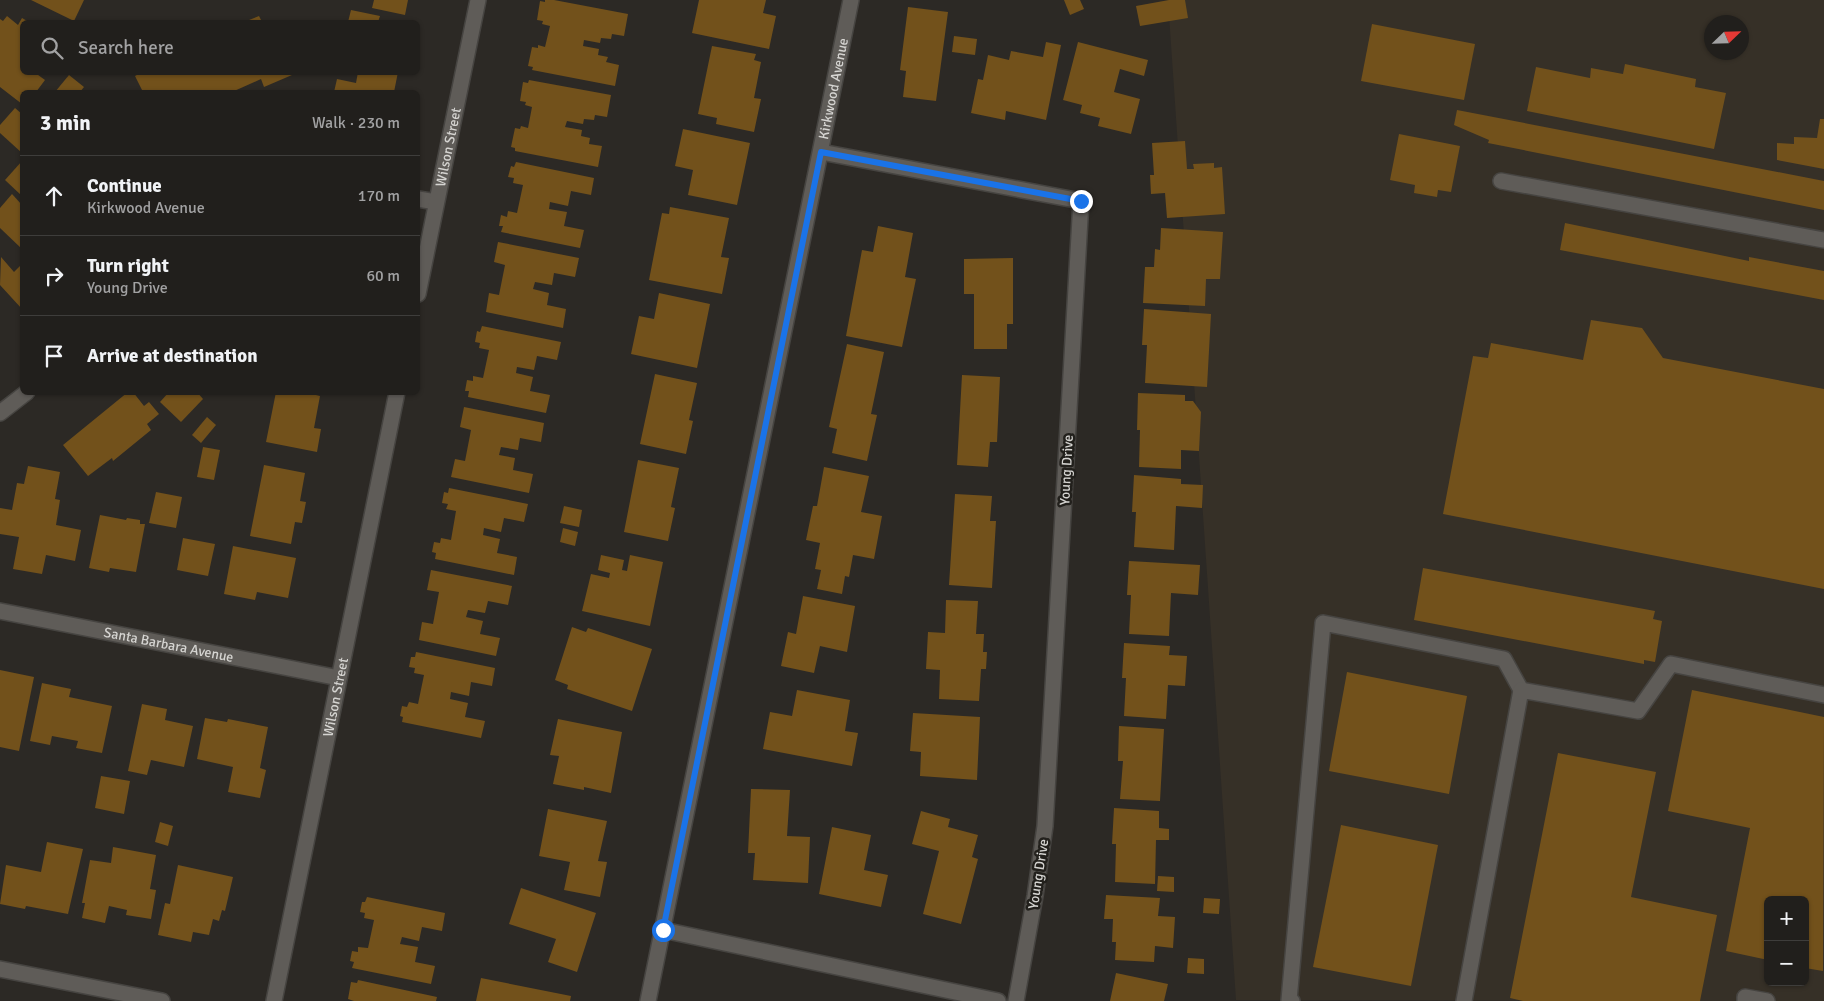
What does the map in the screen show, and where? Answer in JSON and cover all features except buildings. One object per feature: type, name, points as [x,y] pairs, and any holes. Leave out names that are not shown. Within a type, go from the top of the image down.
[{"type":"street","name":"Wilson Street","points":[[420,284],[478,0]]},
{"type":"street","name":"Kirkwood Avenue","points":[[648,1001],[851,0]]},
{"type":"street","name":"Young Drive","points":[[821,152],[1081,201],[1046,817],[1035,896],[1016,1001]]},
{"type":"street","points":[[1501,181],[1824,240]]},
{"type":"street","points":[[420,199],[436,202]]},
{"type":"street","points":[[0,412],[23,395]]},
{"type":"street","name":"Wilson Street","points":[[274,1001],[396,395]]},
{"type":"street","name":"Santa Barbara Avenue","points":[[0,611],[339,678]]},
{"type":"street","points":[[1292,1001],[1289,1000],[1323,623],[1504,659],[1521,690],[1464,1001]]},
{"type":"street","points":[[1521,690],[1638,711],[1672,664],[1824,695]]},
{"type":"street","points":[[663,930],[998,1001]]},
{"type":"street","points":[[0,969],[162,1001]]},
{"type":"street","points":[[1745,1001],[1745,997],[1767,1001]]},
{"type":"shaded area","points":[[1168,0],[1824,0],[1824,1001],[1236,1000]]},
{"type":"route","points":[[663,930],[821,152],[1081,201]]}]
